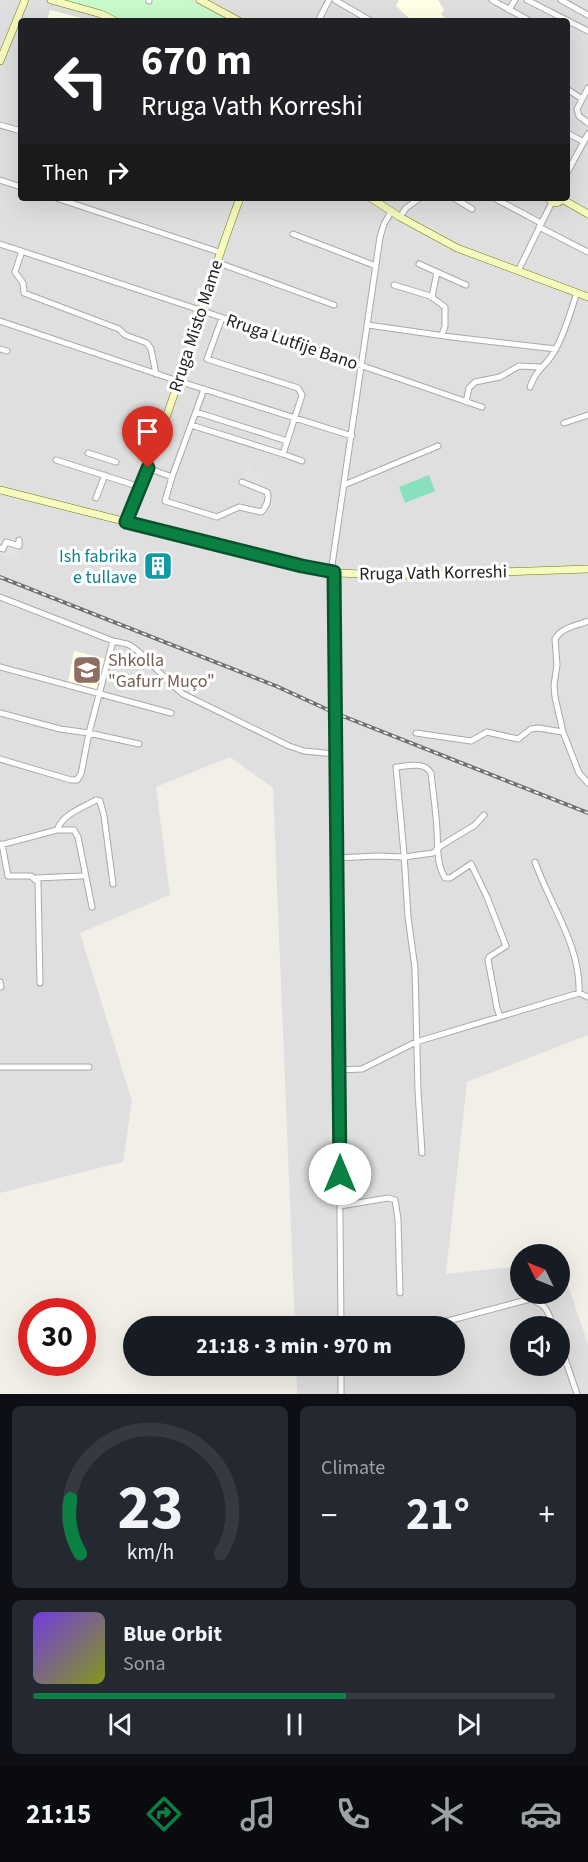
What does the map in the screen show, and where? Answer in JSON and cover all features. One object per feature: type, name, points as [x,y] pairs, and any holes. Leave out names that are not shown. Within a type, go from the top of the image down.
[{"type":"main road","points":[[0,61],[25,0]]},
{"type":"main road","points":[[51,0],[108,18]]},
{"type":"main road","points":[[200,0],[233,18]]},
{"type":"main road","name":"Rruga Misto Mame","points":[[126,522],[148,468],[219,252],[239,201]]},
{"type":"main road","points":[[375,201],[457,248],[588,297]]},
{"type":"main road","points":[[565,201],[588,214]]},
{"type":"main road","name":"Rruga Vath Korreshi","points":[[0,490],[332,572],[407,575],[588,569]]},
{"type":"street","points":[[320,18],[329,0]]},
{"type":"street","points":[[335,0],[366,18]]},
{"type":"street","points":[[492,0],[524,18]]},
{"type":"street","points":[[509,10],[514,0]]},
{"type":"street","points":[[527,0],[561,18]]},
{"type":"street","points":[[561,0],[588,15]]},
{"type":"street","points":[[570,22],[588,31]]},
{"type":"street","points":[[588,88],[577,110],[579,116],[588,123]]},
{"type":"street","points":[[570,91],[582,99]]},
{"type":"street","points":[[0,125],[18,130]]},
{"type":"street","points":[[570,167],[588,134]]},
{"type":"street","points":[[570,135],[584,142]]},
{"type":"street","points":[[0,180],[18,186]]},
{"type":"street","points":[[65,201],[219,252]]},
{"type":"street","points":[[400,217],[406,208],[416,201]]},
{"type":"street","points":[[459,201],[472,209]]},
{"type":"street","points":[[499,201],[588,252]]},
{"type":"street","points":[[518,271],[550,201]]},
{"type":"street","points":[[341,1316],[332,572],[376,266],[384,224],[391,212]]},
{"type":"street","points":[[293,234],[376,266]]},
{"type":"street","name":"Rruga Lutfije Bano","points":[[0,244],[200,310],[482,408]]},
{"type":"street","points":[[22,251],[15,273],[23,283],[24,293],[27,296],[119,329],[125,335],[147,343],[150,346],[156,374]]},
{"type":"street","points":[[216,262],[334,305]]},
{"type":"street","points":[[419,264],[466,285]]},
{"type":"street","points":[[432,297],[438,272]]},
{"type":"street","points":[[394,285],[432,297],[445,307],[445,326],[442,336]]},
{"type":"street","points":[[530,387],[540,368],[550,359],[556,349],[577,293]]},
{"type":"street","points":[[222,318],[207,359],[298,388],[302,395],[283,454]]},
{"type":"street","points":[[0,321],[156,374],[352,436]]},
{"type":"street","points":[[368,325],[556,349]]},
{"type":"street","points":[[466,402],[469,388],[475,382],[500,376],[519,366],[540,368]]},
{"type":"street","points":[[204,389],[165,501],[217,517],[239,507],[261,512],[265,507],[267,492],[242,482]]},
{"type":"street","points":[[196,412],[287,441]]},
{"type":"street","points":[[564,423],[588,415]]},
{"type":"street","points":[[191,425],[302,461]]},
{"type":"street","points":[[255,445],[259,432]]},
{"type":"street","points":[[344,485],[438,446]]},
{"type":"street","points":[[88,453],[116,462]]},
{"type":"street","points":[[56,460],[140,487]]},
{"type":"street","points":[[148,468],[172,477]]},
{"type":"street","points":[[96,498],[105,475]]},
{"type":"street","points":[[0,548],[3,549],[6,542],[19,546],[19,540]]},
{"type":"street","points":[[0,597],[128,645],[172,686],[209,708],[289,746],[304,751],[335,754]]},
{"type":"street","points":[[588,621],[562,630],[555,639],[554,685],[563,732],[579,774],[588,783]]},
{"type":"street","points":[[0,759],[77,780],[81,774],[89,733],[113,641]]},
{"type":"street","points":[[0,667],[171,713]]},
{"type":"street","points":[[0,713],[60,729],[139,744]]},
{"type":"street","points":[[416,733],[471,741],[487,732],[518,739],[531,729],[563,732]]},
{"type":"street","points":[[422,1153],[415,968],[408,917],[396,767],[421,765],[426,766],[431,772],[437,850],[445,878],[450,878],[471,864],[487,897],[506,946],[488,960],[500,1017]]},
{"type":"street","points":[[57,830],[65,818],[96,800],[100,801],[113,884]]},
{"type":"street","points":[[336,858],[404,857],[434,853],[442,845],[475,825],[484,815]]},
{"type":"street","points":[[82,876],[36,878],[8,876],[1,844],[57,830],[74,830],[77,833],[92,908]]},
{"type":"street","points":[[535,862],[570,945],[578,969],[579,993]]},
{"type":"street","points":[[36,878],[39,886],[40,983]]},
{"type":"street","points":[[339,1070],[362,1069],[417,1042],[579,993],[588,997]]},
{"type":"street","points":[[0,1067],[89,1067]]},
{"type":"street","points":[[340,1206],[388,1198],[395,1200],[398,1219],[400,1293]]},
{"type":"street","points":[[465,1316],[530,1299],[542,1303],[550,1316]]},
{"type":"street","points":[[570,1373],[577,1394]]},
{"type":"street","points":[[341,1376],[341,1394]]},
{"type":"shaded area","points":[[0,0],[588,0],[588,1035],[467,1082],[446,1274],[510,1267],[510,1304],[570,1304],[570,1291],[588,1344],[588,1394],[297,1394],[296,1376],[465,1376],[465,1316],[295,1316],[273,788],[230,757],[156,787],[170,895],[80,933],[132,1101],[123,1162],[0,1193]]},
{"type":"shaded area","points":[[399,0],[438,0],[444,10],[441,14],[445,18],[409,18],[396,6]]},
{"type":"shaded area","points":[[50,10],[82,18],[48,18]]},
{"type":"shaded area","points":[[259,432],[287,441],[283,454],[255,445]]},
{"type":"shaded area","points":[[249,462],[252,469],[263,474],[265,484],[262,490],[242,482]]},
{"type":"shaded area","points":[[15,534],[24,537],[20,556],[17,559],[0,555],[0,539],[13,541]]},
{"type":"shaded area","name":"Shkolla \"Gafurr Muço\"","points":[[74,651],[106,659],[99,690],[68,682]]},
{"type":"green space","points":[[62,0],[190,0],[223,18],[117,18],[102,10]]},
{"type":"green space","points":[[429,475],[435,491],[405,503],[399,487]]},
{"type":"railway","points":[[0,577],[588,813]]},
{"type":"place","name":"Ish fabrika e tullave","points":[[158,566]]},
{"type":"place","name":"Shkolla \"Gafurr Muço\"","points":[[87,670]]},
{"type":"route","points":[[148,468],[126,522],[334,572],[340,1174]]}]
